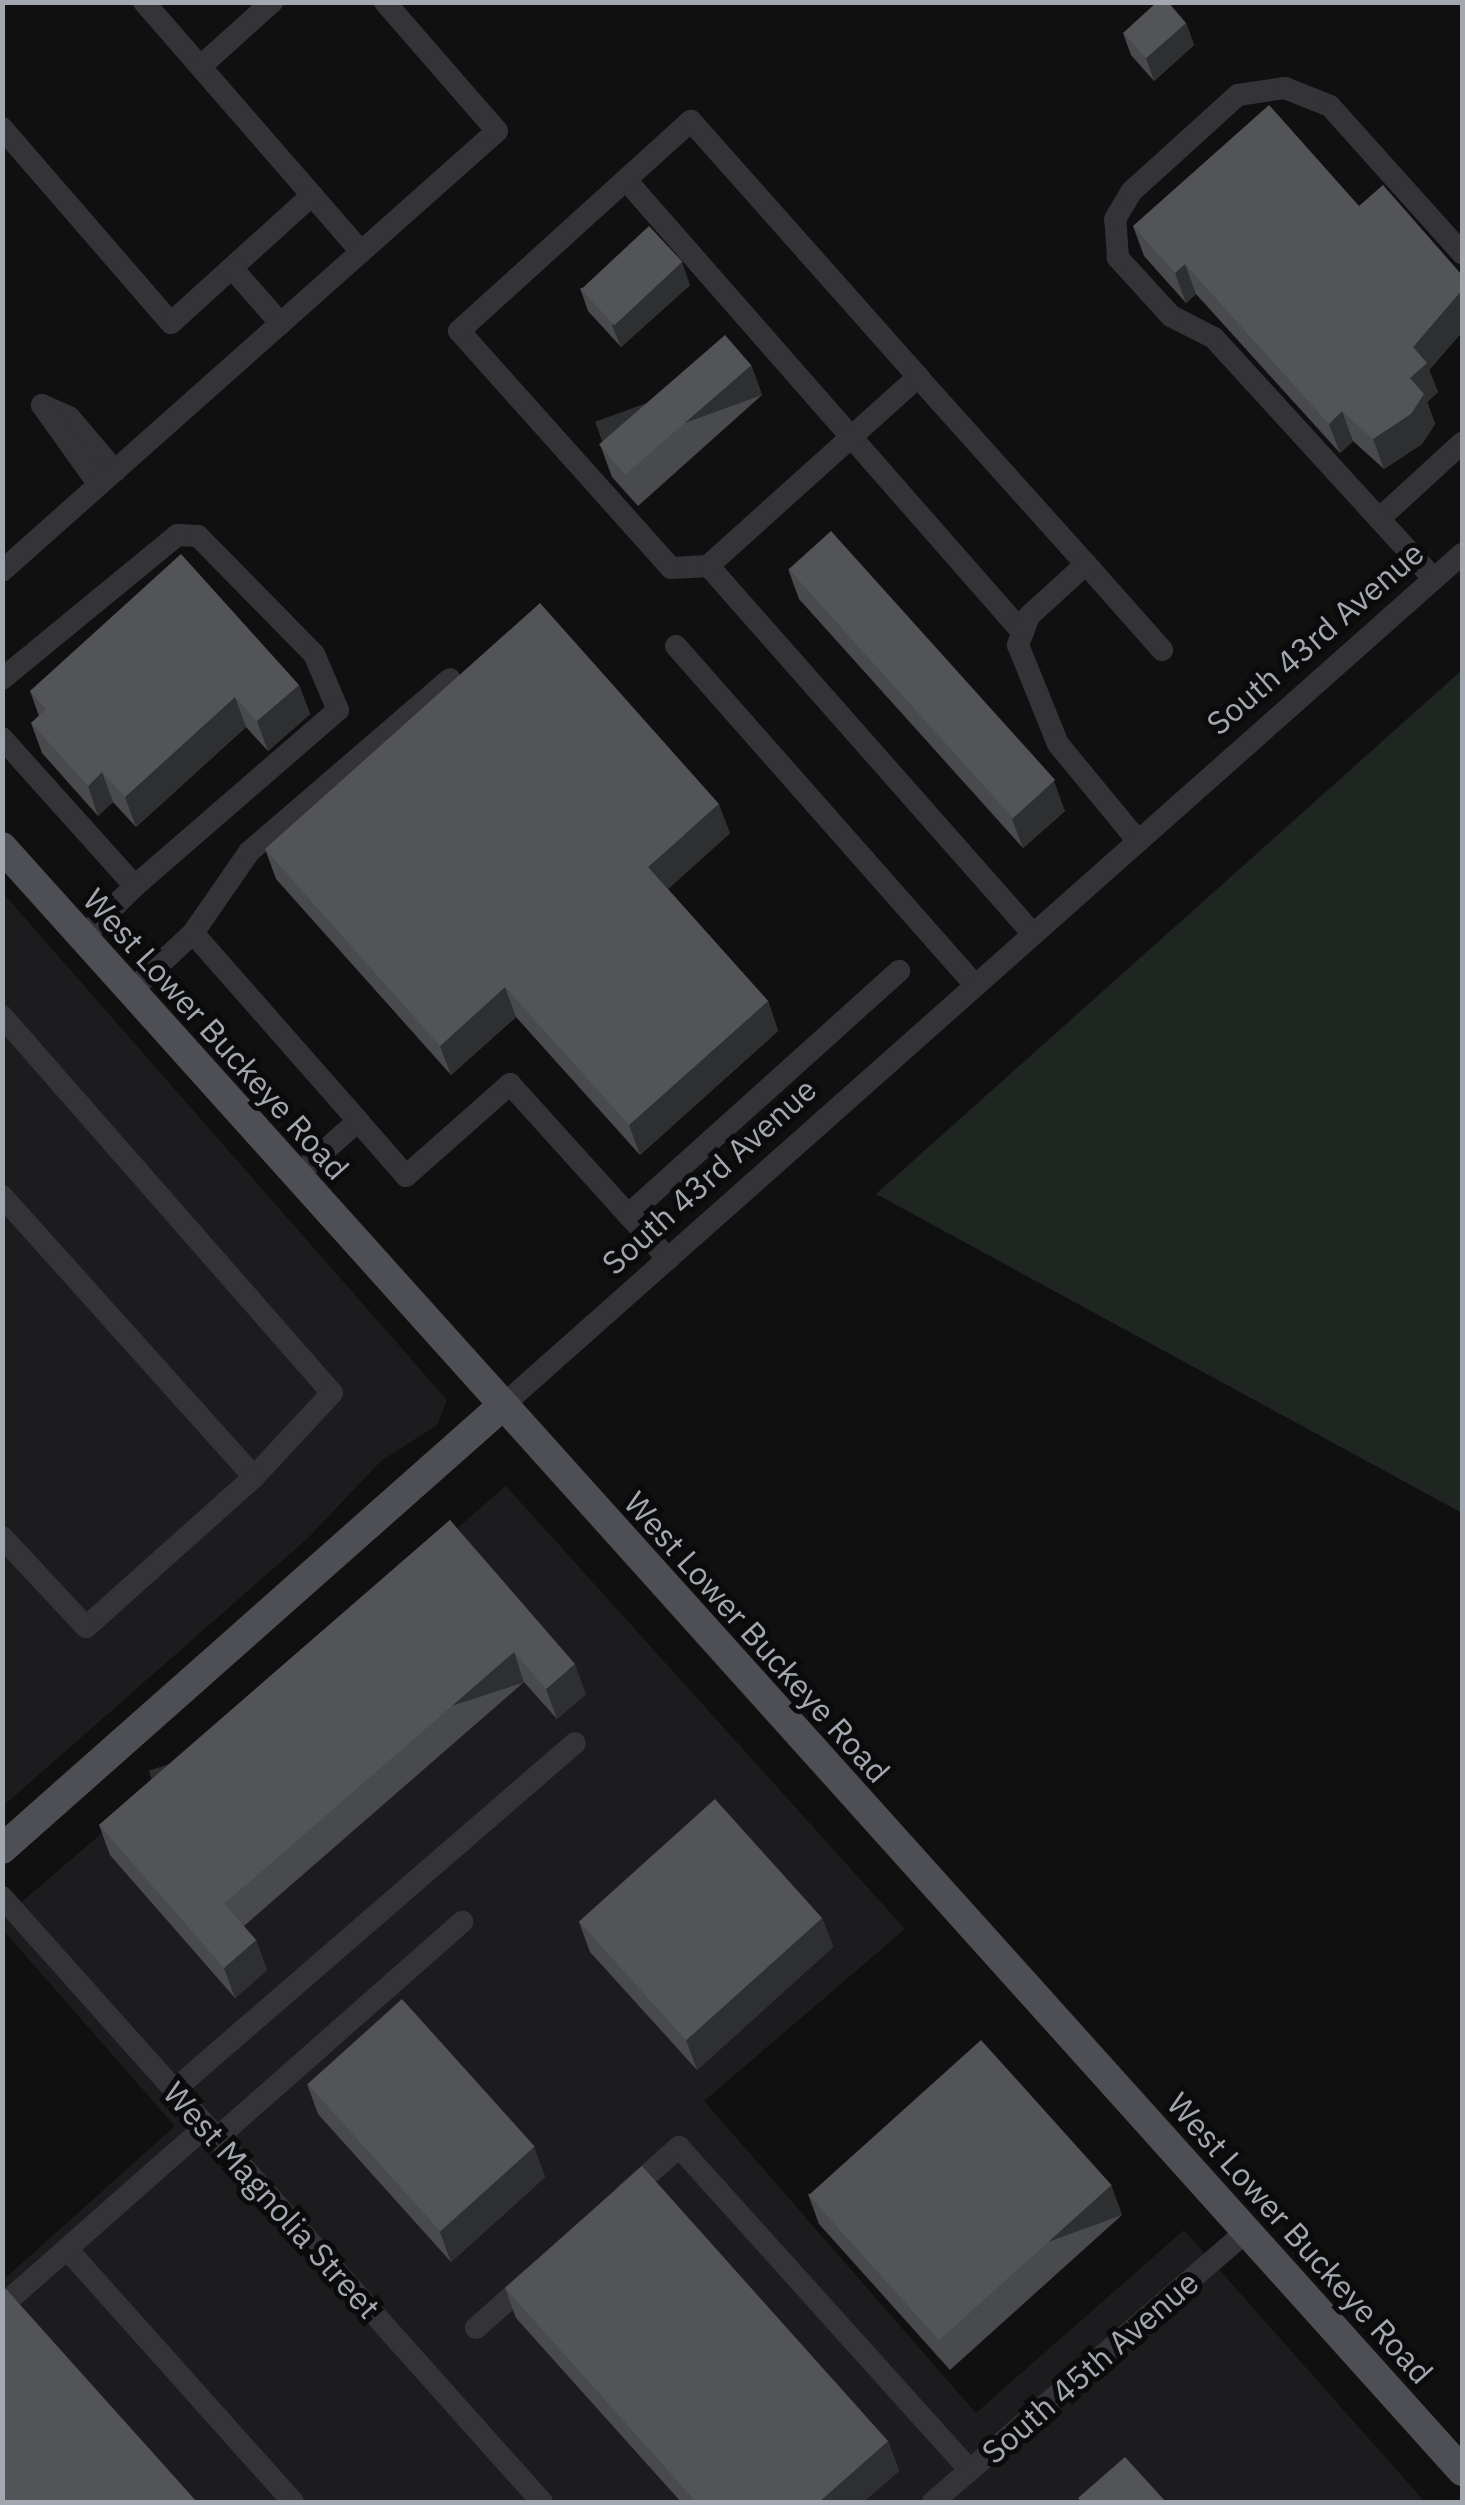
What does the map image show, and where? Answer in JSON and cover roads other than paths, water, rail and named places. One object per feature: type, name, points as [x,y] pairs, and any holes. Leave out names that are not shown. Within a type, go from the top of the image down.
[{"type":"main road","name":"West Lower Buckeye Road","points":[[2,847],[1462,2471]]},
{"type":"main road","name":"South 43rd Avenue","points":[[2,1850],[502,1406]]},
{"type":"street","points":[[144,2],[361,252]]},
{"type":"street","points":[[201,66],[272,2]]},
{"type":"street","points":[[2,571],[497,131],[386,2]]},
{"type":"street","points":[[1434,579],[1214,338],[1171,316],[1118,258],[1115,220],[1132,192],[1238,96],[1285,88],[1330,106],[1462,253]]},
{"type":"street","points":[[918,377],[708,566],[671,568],[459,330],[691,120],[1162,650]]},
{"type":"street","points":[[2,128],[171,323],[312,196]]},
{"type":"street","points":[[626,180],[1022,633],[1031,687],[1058,744],[1138,840]]},
{"type":"street","points":[[232,268],[280,324]]},
{"type":"street","points":[[1379,519],[1462,443]]},
{"type":"street","points":[[2,678],[177,535],[198,536],[314,654],[338,710],[318,736],[135,886],[83,937]]},
{"type":"street","name":"South 43rd Avenue","points":[[502,1406],[1462,554]]},
{"type":"street","points":[[1022,633],[1086,564]]},
{"type":"street","points":[[708,566],[1033,934]]},
{"type":"street","points":[[676,646],[976,986]]},
{"type":"street","points":[[130,992],[193,932],[249,852],[450,679]]},
{"type":"street","points":[[2,738],[135,886]]},
{"type":"street","points":[[193,932],[406,1176],[510,1084],[668,1259]]},
{"type":"street","points":[[628,1215],[899,970]]},
{"type":"street","points":[[2,1016],[332,1393],[254,1477],[86,1627],[2,1538]]},
{"type":"street","points":[[296,1176],[358,1121]]},
{"type":"street","points":[[2,1196],[254,1477]]},
{"type":"street","points":[[174,2090],[576,1744]]},
{"type":"street","name":"West Magnolia Street","points":[[2,1897],[542,2502]]},
{"type":"street","points":[[2,2306],[462,1922]]},
{"type":"street","points":[[606,2212],[678,2147],[970,2470]]},
{"type":"street","name":"South 45th Avenue","points":[[933,2502],[1246,2232]]},
{"type":"street","points":[[67,2249],[293,2502]]},
{"type":"street","points":[[476,2328],[548,2263]]}]
